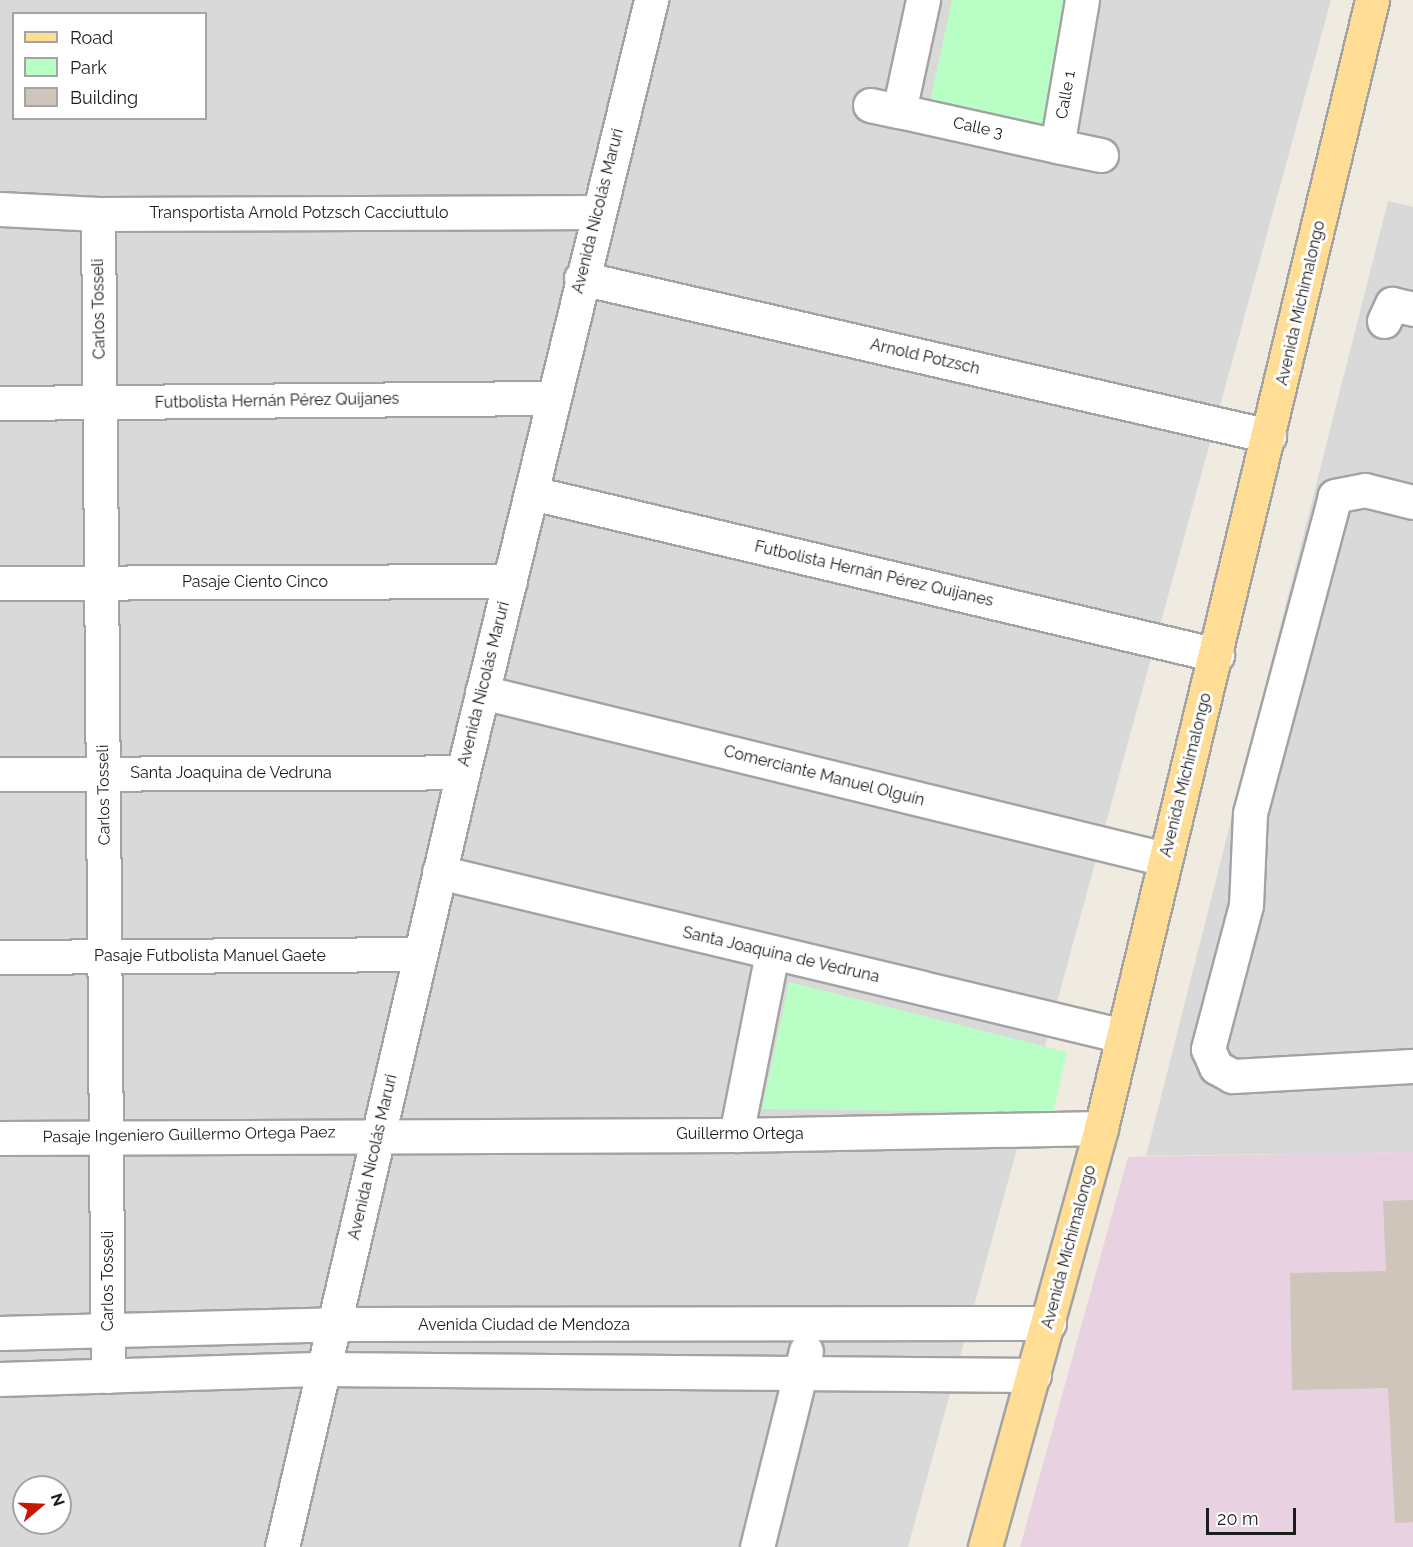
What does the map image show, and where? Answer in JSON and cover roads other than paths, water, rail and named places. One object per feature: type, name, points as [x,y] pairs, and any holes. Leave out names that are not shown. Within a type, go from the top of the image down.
[{"type":"main road","name":"Avenida Michimalongo","points":[[986,1547],[1101,1128],[1372,0]]},
{"type":"street","name":"Avenida Nicolás Maruri","points":[[282,1547],[439,872],[532,493],[581,278],[651,0]]},
{"type":"street","name":"Calle 3","points":[[923,0],[884,108],[1057,146]]},
{"type":"street","name":"Calle 1","points":[[1057,146],[1082,0]]},
{"type":"street","points":[[1057,146],[1101,155]]},
{"type":"street","name":"Transportista Arnold Potzsch Cacciuttulo","points":[[0,209],[98,214],[598,212]]},
{"type":"street","name":"Carlos Tosseli","points":[[98,214],[108,1136],[108,1376]]},
{"type":"street","name":"Arnold Potzsch","points":[[581,278],[1269,436]]},
{"type":"street","name":"Futbolista Hernán Pérez Quijanes","points":[[0,403],[553,398]]},
{"type":"street","points":[[1413,502],[1365,490],[1335,496],[1250,814],[1246,905],[1208,1038],[1211,1059],[1232,1076],[1413,1066]]},
{"type":"street","name":"Futbolista Hernán Pérez Quijanes","points":[[532,493],[1216,655]]},
{"type":"street","name":"Pasaje Ciento Cinco","points":[[0,583],[510,581]]},
{"type":"street","name":"Comerciante Manuel Olguín","points":[[482,692],[1165,859]]},
{"type":"street","name":"Santa Joaquina de Vedruna","points":[[0,774],[463,772]]},
{"type":"street","name":"Santa Joaquina de Vedruna","points":[[439,872],[1123,1036]]},
{"type":"street","points":[[736,1135],[772,953]]},
{"type":"street","name":"Pasaje Futbolista Manuel Gaete","points":[[0,957],[420,954]]},
{"type":"street","name":"Guillermo Ortega","points":[[379,1133],[736,1135],[1101,1128]]},
{"type":"street","name":"Pasaje Ingeniero Guillermo Ortega Paez","points":[[0,1138],[379,1133]]},
{"type":"street","name":"Avenida Ciudad de Mendoza","points":[[0,1333],[335,1324],[815,1327],[1049,1323]]},
{"type":"street","points":[[757,1547],[799,1372],[815,1327]]},
{"type":"street","points":[[0,1379],[323,1369],[1034,1376]]}]
